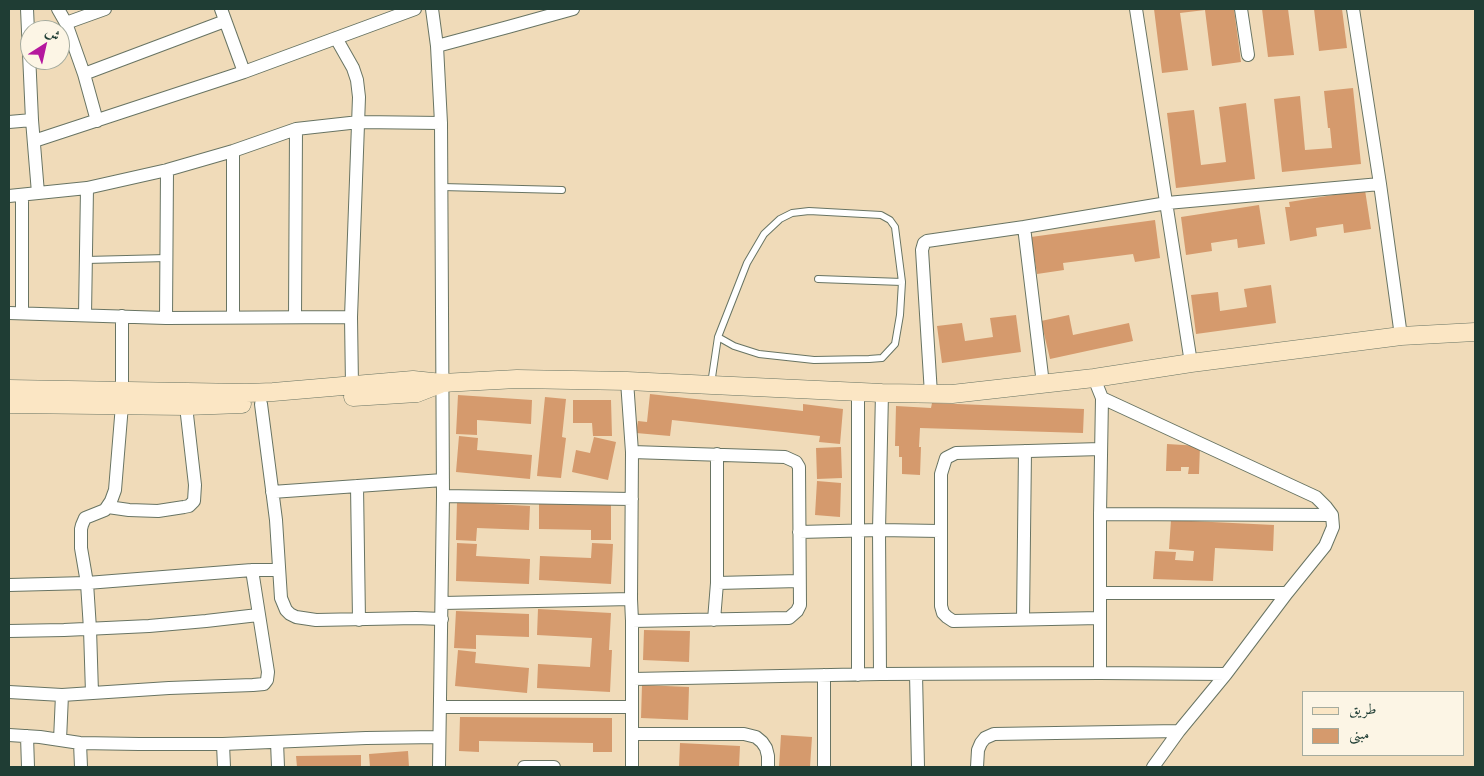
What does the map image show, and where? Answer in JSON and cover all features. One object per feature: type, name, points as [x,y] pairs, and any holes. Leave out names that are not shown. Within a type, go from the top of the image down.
[{"type":"main road","points":[[9,404],[246,393],[413,380],[442,383],[518,379],[627,381],[882,393],[952,394],[1094,378],[1191,363],[1401,336],[1475,332]]},
{"type":"main road","points":[[9,389],[186,406],[261,404],[417,393],[442,383]]},
{"type":"street","points":[[27,9],[32,120],[38,194]]},
{"type":"street","points":[[58,9],[64,20]]},
{"type":"street","points":[[70,22],[105,9]]},
{"type":"street","points":[[34,141],[244,72],[415,9]]},
{"type":"street","points":[[432,9],[437,46],[442,123],[443,603],[439,737],[440,767]]},
{"type":"street","points":[[437,46],[573,9]]},
{"type":"street","points":[[1136,9],[1191,363]]},
{"type":"street","points":[[1241,9],[1248,55]]},
{"type":"street","points":[[1353,9],[1401,336]]},
{"type":"street","points":[[84,74],[223,15],[244,72]]},
{"type":"street","points":[[70,34],[84,74],[97,121]]},
{"type":"street","points":[[336,38],[353,68],[357,80],[359,122],[351,317],[352,386]]},
{"type":"street","points":[[9,122],[32,120]]},
{"type":"street","points":[[22,314],[15,196],[87,188],[167,170],[296,129],[359,122],[442,123]]},
{"type":"street","points":[[294,318],[296,129]]},
{"type":"street","points":[[233,150],[234,317]]},
{"type":"street","points":[[166,318],[167,170]]},
{"type":"street","points":[[930,394],[922,250],[924,243],[927,241],[1166,204],[1380,184]]},
{"type":"street","points":[[84,315],[87,188]]},
{"type":"street","points":[[1024,227],[1043,384]]},
{"type":"street","points":[[9,313],[166,318],[351,317]]},
{"type":"street","points":[[92,694],[87,583],[81,548],[82,525],[85,518],[103,512],[108,507],[114,494],[122,399],[122,316]]},
{"type":"street","points":[[1094,378],[1102,398],[1100,673]]},
{"type":"street","points":[[627,381],[632,452],[632,767]]},
{"type":"street","points":[[858,392],[858,674]]},
{"type":"street","points":[[880,674],[879,530],[882,393]]},
{"type":"street","points":[[1102,398],[1316,498],[1332,515],[1333,528],[1325,546],[1226,674],[1179,731],[1153,767]]},
{"type":"street","points":[[261,404],[276,520],[281,598],[282,604],[290,614],[296,618],[307,620],[442,619]]},
{"type":"street","points":[[108,507],[158,511],[184,508],[194,502],[196,486],[186,406]]},
{"type":"street","points":[[1100,618],[953,621],[947,618],[941,606],[940,474],[946,458],[956,453],[1102,449]]},
{"type":"street","points":[[1023,619],[1025,451]]},
{"type":"street","points":[[632,452],[785,457],[796,462],[799,467],[800,605],[797,611],[789,618],[632,621]]},
{"type":"street","points":[[714,620],[717,583],[716,454]]},
{"type":"street","points":[[272,492],[443,480]]},
{"type":"street","points":[[358,486],[359,620]]},
{"type":"street","points":[[443,496],[632,499]]},
{"type":"street","points":[[1100,514],[1332,515]]},
{"type":"street","points":[[799,532],[940,531]]},
{"type":"street","points":[[9,586],[87,583],[252,570],[278,570]]},
{"type":"street","points":[[9,692],[62,695],[264,684],[267,680],[268,672],[252,570]]},
{"type":"street","points":[[717,583],[799,582]]},
{"type":"street","points":[[1101,593],[1287,593]]},
{"type":"street","points":[[443,603],[631,599]]},
{"type":"street","points":[[9,631],[90,629],[206,621],[258,615]]},
{"type":"street","points":[[632,679],[858,674],[1226,674]]},
{"type":"street","points":[[916,674],[918,767]]},
{"type":"street","points":[[824,675],[824,767]]},
{"type":"street","points":[[60,740],[62,695]]},
{"type":"street","points":[[440,707],[632,708]]},
{"type":"street","points":[[977,767],[978,750],[981,743],[985,738],[994,734],[1179,731]]},
{"type":"street","points":[[632,734],[744,734],[756,737],[762,742],[768,756],[768,767]]},
{"type":"street","points":[[9,735],[80,743],[223,744],[439,737]]},
{"type":"street","points":[[27,736],[28,767]]},
{"type":"street","points":[[276,742],[278,767]]},
{"type":"street","points":[[80,743],[81,767]]},
{"type":"street","points":[[223,744],[224,767]]},
{"type":"street","points":[[524,767],[554,767]]},
{"type":"lane","points":[[442,187],[562,190]]},
{"type":"lane","points":[[710,386],[718,337],[747,263],[764,234],[780,219],[792,213],[809,211],[881,215],[890,220],[895,227],[902,282],[900,315],[895,344],[882,358],[814,360],[759,354],[734,346],[718,337]]},
{"type":"lane","points":[[86,260],[166,258]]},
{"type":"lane","points":[[818,279],[902,282]]},
{"type":"building","points":[[1154,9],[1234,9],[1241,62],[1212,66],[1205,10],[1180,13],[1188,70],[1162,73]]},
{"type":"building","points":[[1262,9],[1288,9],[1294,55],[1268,57]]},
{"type":"building","points":[[1314,9],[1342,9],[1347,48],[1319,51]]},
{"type":"building","points":[[1353,88],[1361,164],[1282,172],[1274,99],[1300,96],[1305,150],[1332,148],[1324,91]]},
{"type":"building","points":[[1246,103],[1255,179],[1176,188],[1167,113],[1194,110],[1201,165],[1226,162],[1219,107]]},
{"type":"building","points":[[1365,190],[1371,229],[1344,233],[1343,224],[1316,228],[1317,236],[1290,241],[1285,207],[1290,207],[1289,202]]},
{"type":"building","points":[[1259,205],[1265,244],[1238,248],[1237,239],[1211,243],[1212,251],[1186,255],[1181,217]]},
{"type":"building","points":[[1155,220],[1160,258],[1135,262],[1133,254],[1063,263],[1064,270],[1037,274],[1031,237]]},
{"type":"building","points":[[1271,285],[1276,323],[1196,334],[1191,295],[1218,292],[1220,311],[1247,307],[1244,289]]},
{"type":"building","points":[[1016,315],[1021,352],[942,363],[937,326],[962,323],[965,341],[993,337],[990,318]]},
{"type":"building","points":[[1069,315],[1073,335],[1129,323],[1133,341],[1050,359],[1041,321]]},
{"type":"building","points":[[650,394],[803,411],[803,404],[843,409],[840,444],[819,442],[820,436],[672,420],[670,436],[636,433],[638,421],[647,422]]},
{"type":"building","points":[[458,395],[532,400],[531,424],[477,420],[477,435],[456,434]]},
{"type":"building","points":[[545,397],[566,399],[562,437],[566,438],[561,478],[537,476]]},
{"type":"building","points":[[573,400],[611,400],[612,436],[593,436],[592,423],[573,423]]},
{"type":"building","points":[[932,403],[1084,409],[1083,433],[920,428],[920,475],[902,474],[902,457],[899,457],[899,446],[895,446],[896,406],[931,408]]},
{"type":"building","points":[[459,436],[478,438],[477,450],[532,455],[530,479],[456,472]]},
{"type":"building","points":[[594,437],[616,442],[608,480],[572,472],[576,450],[590,453]]},
{"type":"building","points":[[1167,444],[1200,446],[1199,474],[1188,474],[1189,467],[1181,467],[1181,471],[1166,471]]},
{"type":"building","points":[[841,447],[842,478],[817,479],[816,448]]},
{"type":"building","points":[[817,481],[841,483],[840,517],[815,515]]},
{"type":"building","points":[[457,502],[530,506],[529,530],[477,528],[476,541],[456,540]]},
{"type":"building","points":[[539,504],[611,505],[611,540],[591,540],[591,530],[539,529]]},
{"type":"building","points":[[1171,520],[1274,525],[1273,551],[1215,548],[1213,581],[1153,579],[1155,551],[1176,552],[1175,560],[1193,561],[1194,551],[1169,549]]},
{"type":"building","points":[[457,543],[477,544],[476,556],[530,559],[529,584],[456,581]]},
{"type":"building","points":[[592,543],[613,544],[611,584],[539,580],[540,556],[591,558]]},
{"type":"building","points":[[538,609],[611,613],[609,650],[612,650],[610,692],[537,688],[538,664],[590,667],[592,638],[537,635]]},
{"type":"building","points":[[456,611],[529,614],[529,637],[476,635],[476,649],[454,648]]},
{"type":"building","points":[[644,630],[690,631],[689,662],[643,660]]},
{"type":"building","points":[[458,650],[476,652],[475,663],[529,668],[527,693],[455,686]]},
{"type":"building","points":[[642,685],[689,687],[688,720],[641,718]]},
{"type":"building","points":[[460,717],[612,718],[612,752],[593,752],[593,743],[479,741],[479,752],[459,751]]},
{"type":"building","points":[[781,735],[812,737],[810,767],[779,767]]},
{"type":"building","points":[[680,743],[740,746],[739,767],[679,767]]},
{"type":"building","points":[[408,751],[409,767],[370,767],[369,754]]},
{"type":"building","points":[[361,755],[361,767],[297,767],[296,756]]}]
